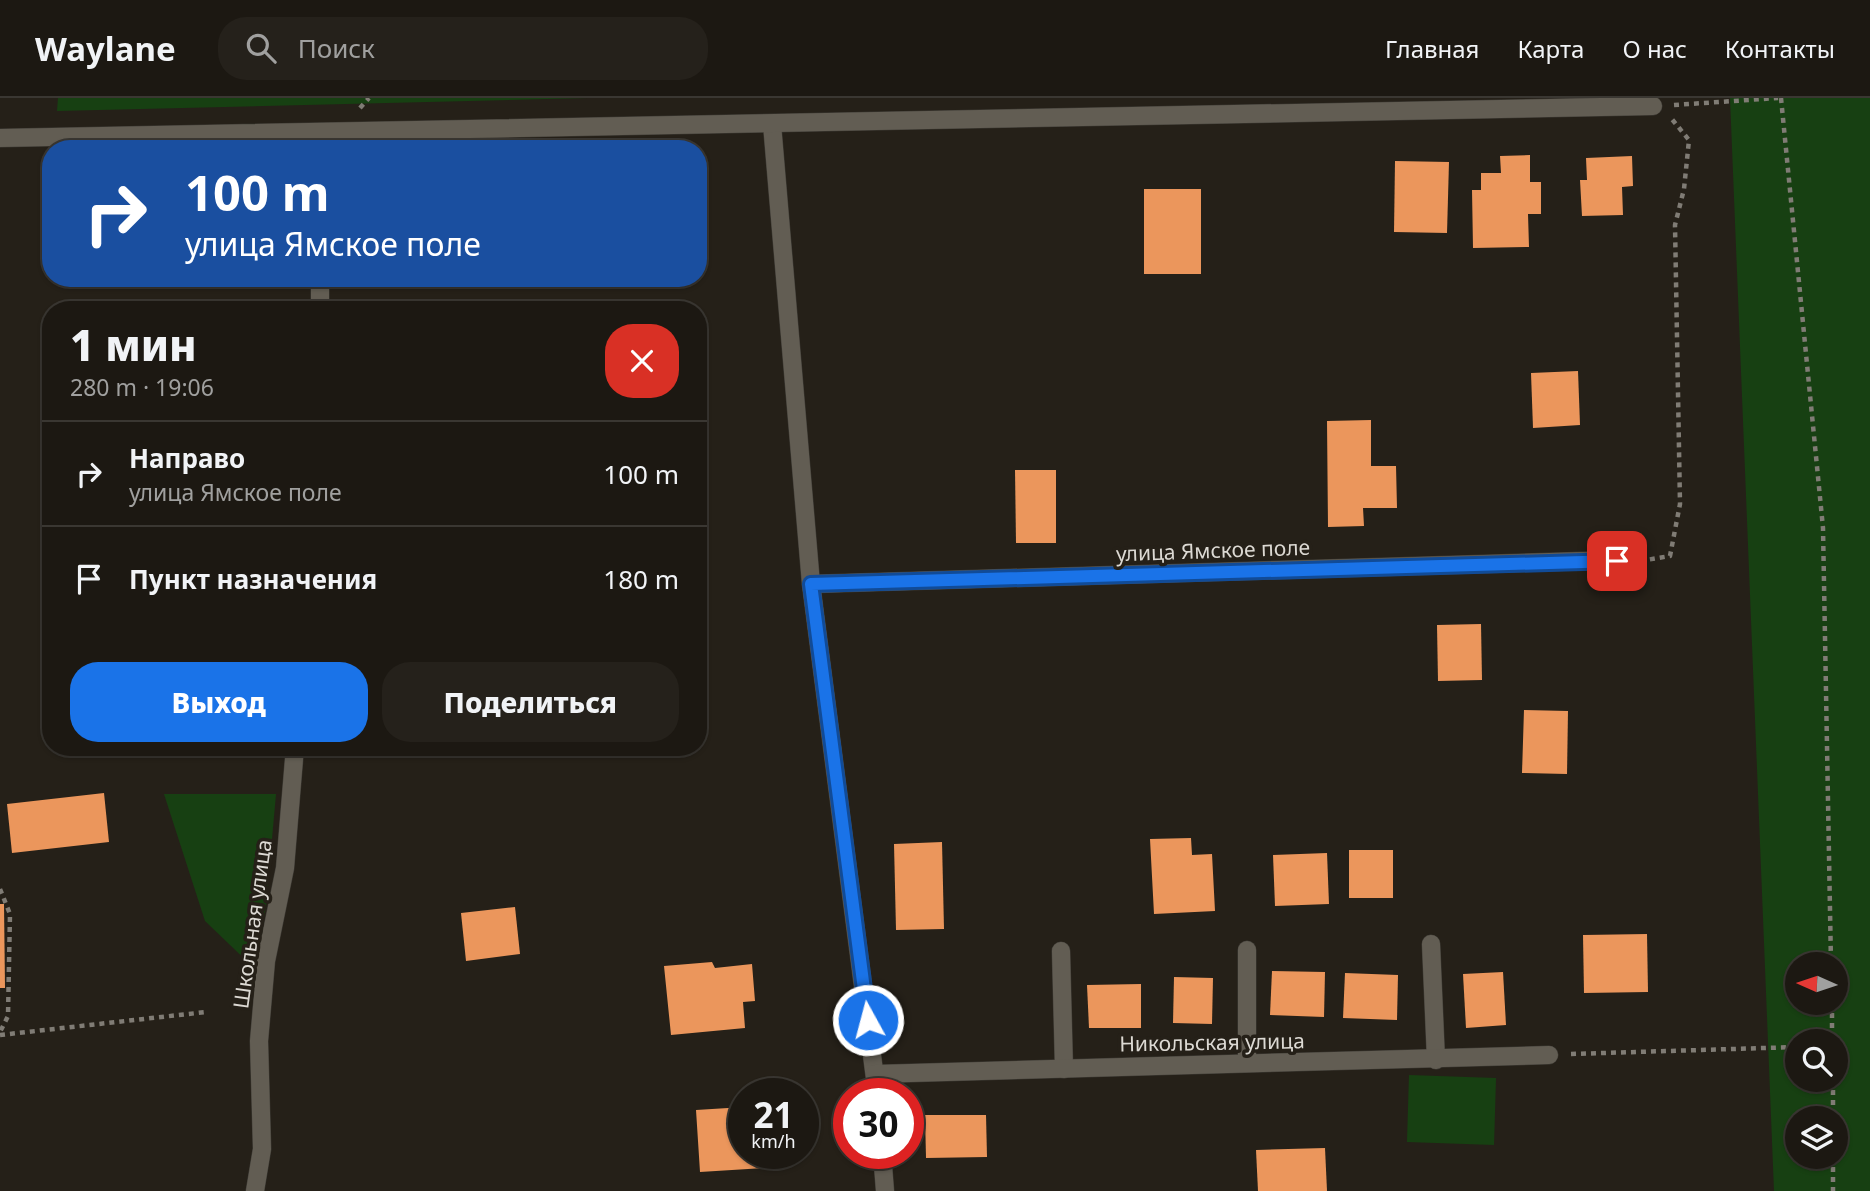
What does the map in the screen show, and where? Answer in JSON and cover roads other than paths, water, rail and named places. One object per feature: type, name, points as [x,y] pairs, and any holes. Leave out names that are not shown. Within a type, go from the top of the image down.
[{"type":"street","points":[[0,138],[308,140],[1226,105],[1653,106]]},
{"type":"street","points":[[772,124],[811,584],[875,1078]]},
{"type":"street","name":"улица Ямское поле","points":[[811,584],[1617,561]]},
{"type":"street","name":"Школьная улица","points":[[255,1191],[262,1149],[259,1041],[266,961],[285,868],[294,756]]},
{"type":"street","points":[[1431,944],[1436,1060]]},
{"type":"street","points":[[1247,950],[1247,1063]]},
{"type":"street","points":[[1061,951],[1064,1069]]},
{"type":"street","name":"Никольская улица","points":[[875,1074],[1549,1055]]},
{"type":"street","points":[[883,1169],[885,1191]]}]
